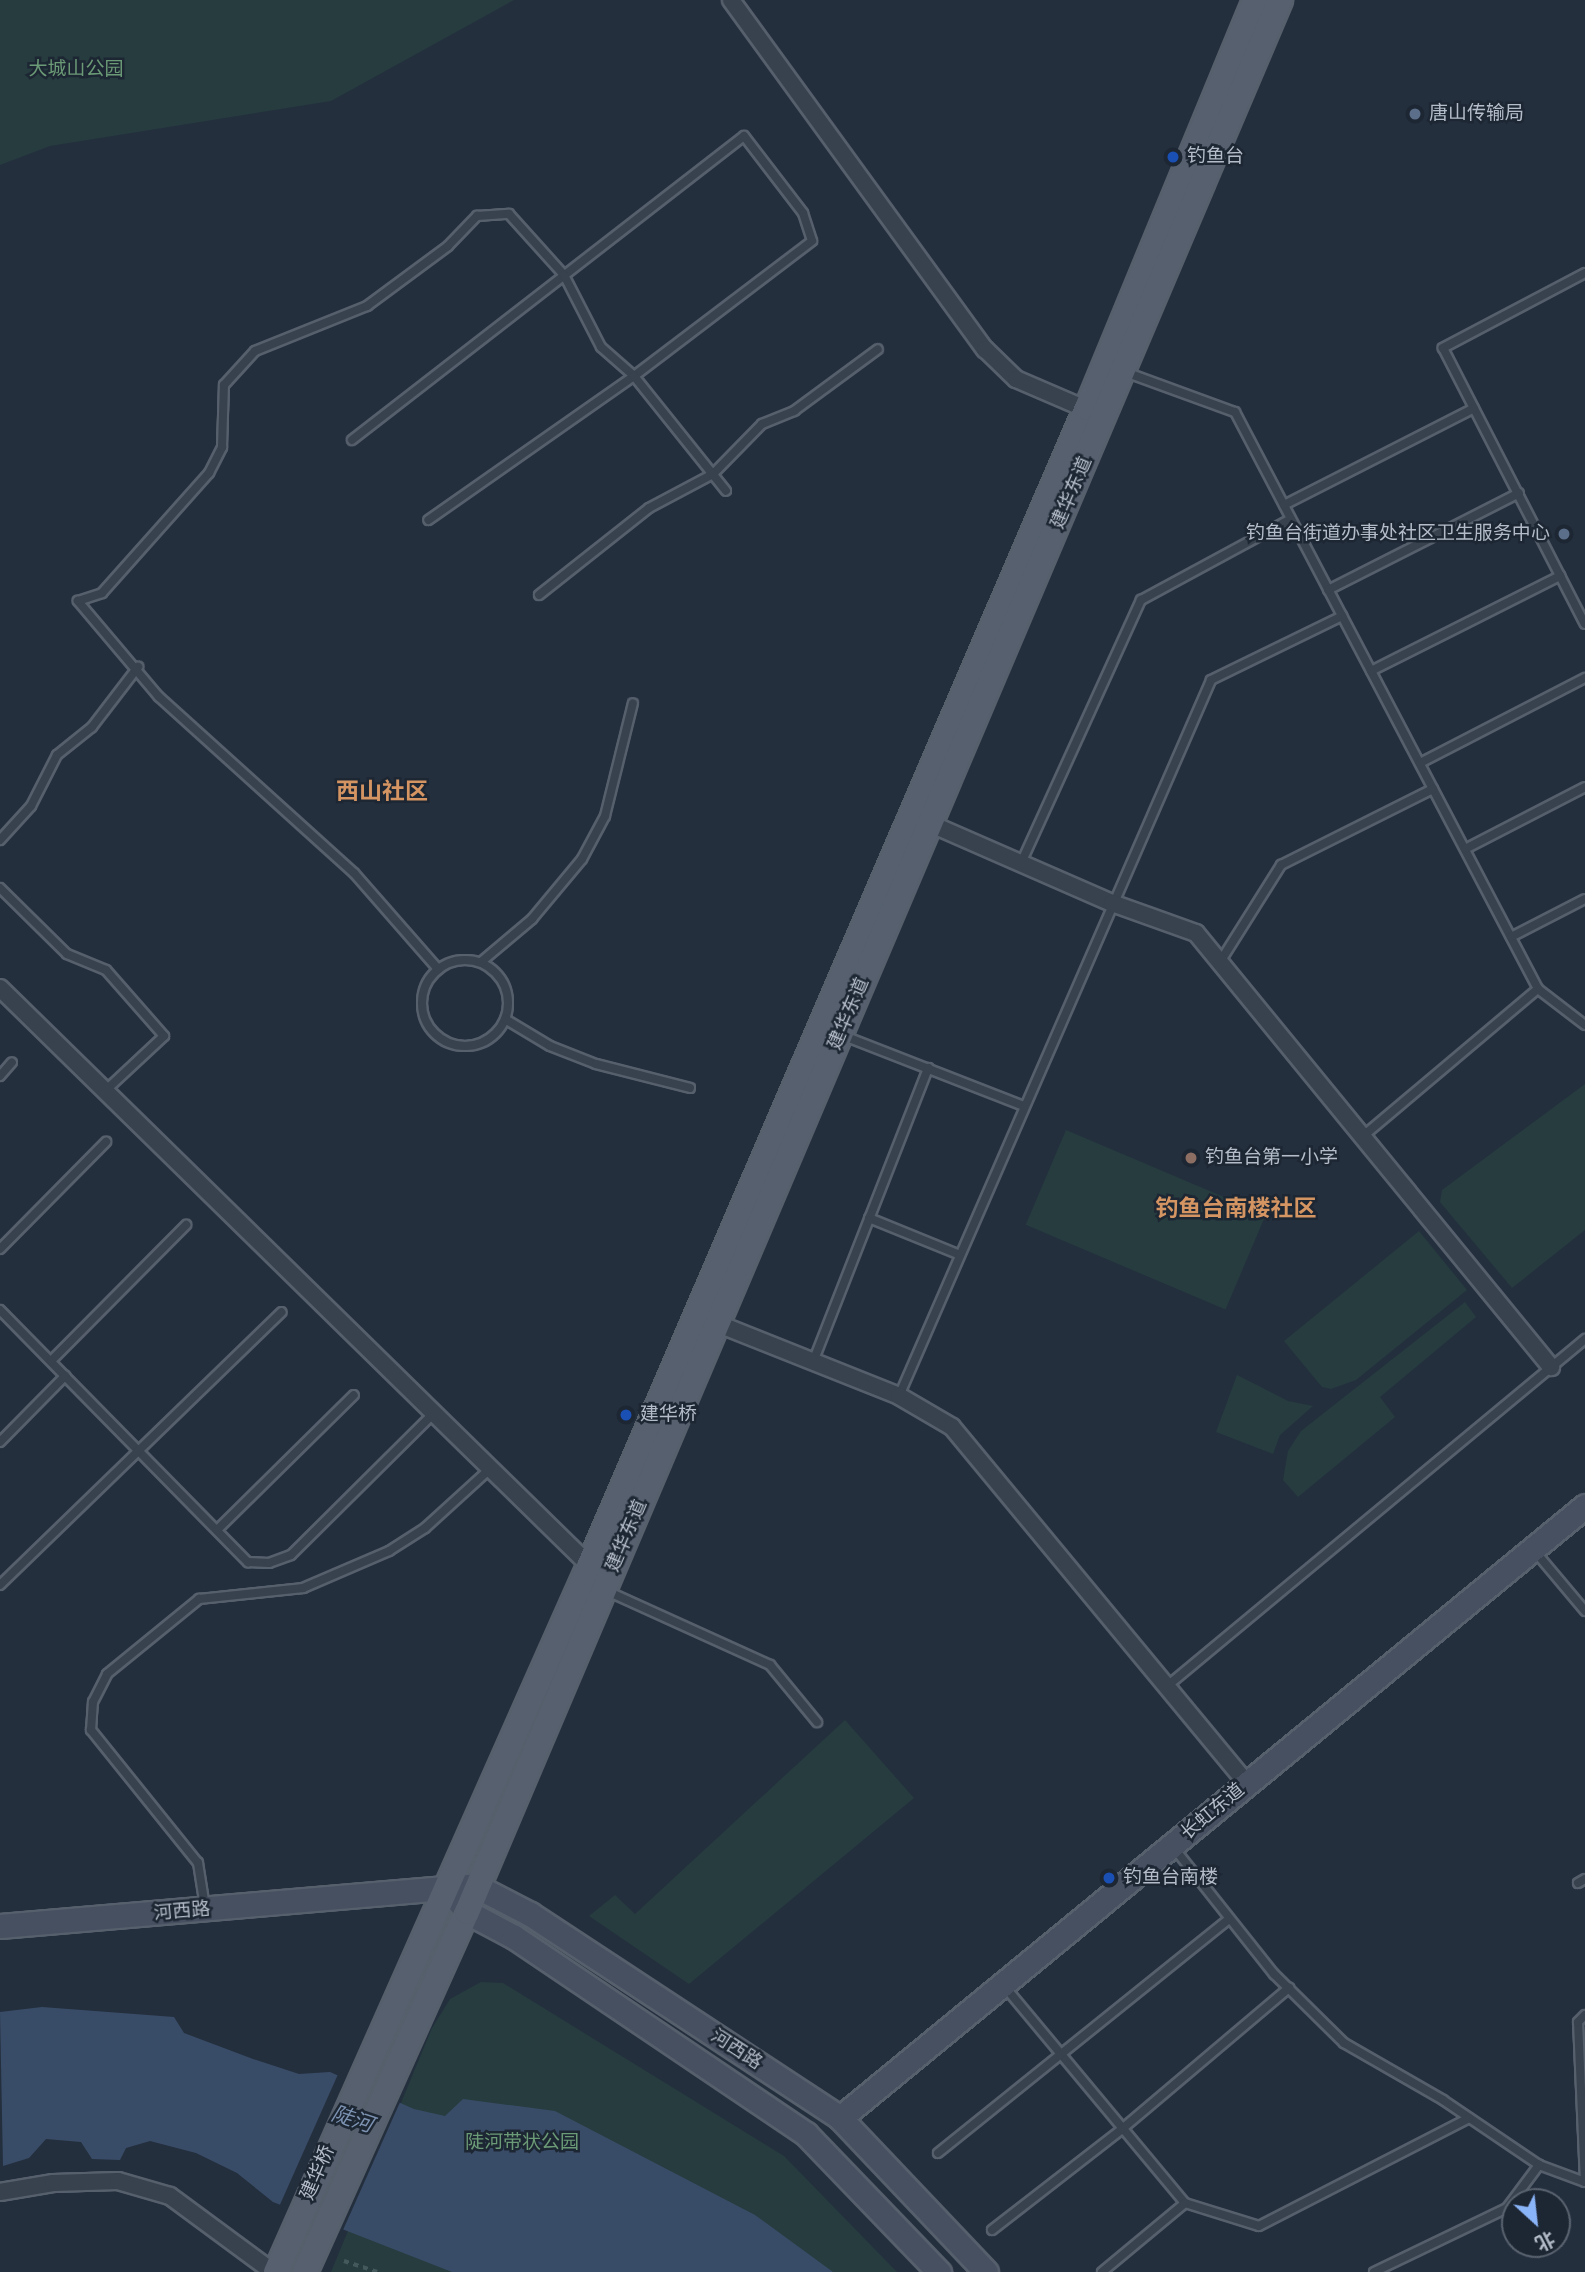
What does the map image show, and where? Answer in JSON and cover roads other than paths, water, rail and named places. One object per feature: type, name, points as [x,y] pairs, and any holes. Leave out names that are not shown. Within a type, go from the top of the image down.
[{"type":"main road","name":"建华东道","points":[[414,2026],[467,1912],[474,1885],[604,1589],[931,824],[1096,413],[1255,0]]},
{"type":"main road","name":"建华东道","points":[[385,2019],[448,1889],[1096,413],[1125,372],[1280,0]]},
{"type":"main road","name":"建华桥","points":[[278,2265],[385,2019]]},
{"type":"main road","name":"建华桥","points":[[309,2264],[414,2026]]},
{"type":"street","points":[[731,0],[985,349],[1016,379],[1096,413]]},
{"type":"street","points":[[931,824],[1022,861],[1112,903],[1196,933],[1550,1367]]},
{"type":"street","points":[[0,988],[436,1410],[590,1564],[604,1589]]},
{"type":"street","points":[[716,1323],[899,1396],[959,1434],[1247,1784]]},
{"type":"street","name":"长虹东道","points":[[840,2118],[1585,1506]]},
{"type":"street","name":"河西路","points":[[0,1926],[474,1885],[530,1914],[840,2118],[986,2272]]},
{"type":"street","name":"河西路","points":[[448,1889],[467,1912],[514,1937],[806,2134],[939,2272]]},
{"type":"street","points":[[0,2192],[53,2183],[118,2182],[170,2196],[278,2265]]},
{"type":"lane","points":[[352,440],[744,136],[803,213],[812,240],[634,376],[428,520]]},
{"type":"lane","points":[[438,969],[354,873],[159,697],[138,667],[78,601],[102,593],[209,473],[222,447],[223,385],[255,351],[367,306],[448,246],[477,216],[509,214],[564,275],[601,346],[634,376],[726,491]]},
{"type":"lane","points":[[1585,273],[1443,348],[1585,624]]},
{"type":"lane","points":[[539,595],[649,508],[713,474],[762,424],[794,411],[878,349]]},
{"type":"lane","points":[[1125,372],[1235,412],[1538,989],[1585,1025]]},
{"type":"lane","points":[[1284,505],[1474,408]]},
{"type":"lane","points":[[1328,590],[1518,493]]},
{"type":"lane","points":[[1022,861],[1141,600],[1291,519]]},
{"type":"lane","points":[[1371,671],[1560,576]]},
{"type":"lane","points":[[899,1396],[1211,681],[1342,616]]},
{"type":"lane","points":[[0,840],[30,806],[57,755],[92,727],[138,667]]},
{"type":"lane","points":[[1420,763],[1585,678]]},
{"type":"lane","points":[[481,962],[533,919],[582,859],[605,816],[633,703]]},
{"type":"lane","points":[[1465,849],[1585,787]]},
{"type":"lane","points":[[1220,962],[1281,865],[1433,789]]},
{"type":"lane","points":[[0,888],[67,954],[106,970],[164,1036],[106,1090]]},
{"type":"lane","points":[[1511,937],[1585,899]]},
{"type":"lane","points":[[466,960],[481,962],[502,979],[509,1006],[498,1031],[474,1046],[459,1046],[434,1034],[422,1008],[428,980],[438,969],[466,960]]},
{"type":"lane","points":[[1362,1137],[1538,989]]},
{"type":"lane","points":[[505,1019],[550,1046],[596,1064],[690,1088]]},
{"type":"lane","points":[[840,1034],[1024,1106]]},
{"type":"lane","points":[[0,1076],[12,1062]]},
{"type":"lane","points":[[813,1362],[928,1068]]},
{"type":"lane","points":[[0,1249],[106,1142]]},
{"type":"lane","points":[[869,1218],[960,1255]]},
{"type":"lane","points":[[51,1361],[186,1225]]},
{"type":"lane","points":[[0,1310],[248,1562],[269,1563],[291,1555],[436,1410]]},
{"type":"lane","points":[[0,1585],[282,1312]]},
{"type":"lane","points":[[1166,1687],[1585,1339]]},
{"type":"lane","points":[[0,1442],[65,1376]]},
{"type":"lane","points":[[217,1530],[354,1395]]},
{"type":"lane","points":[[205,1910],[198,1863],[92,1730],[93,1702],[107,1674],[199,1599],[303,1588],[389,1551],[425,1528],[492,1467]]},
{"type":"lane","points":[[1533,1549],[1585,1611]]},
{"type":"lane","points":[[604,1589],[770,1665],[817,1722]]},
{"type":"lane","points":[[1172,1846],[1228,1920],[1289,1988],[1344,2043],[1469,2118],[1539,2165],[1585,2182],[1578,2022],[1585,2015]]},
{"type":"lane","points":[[938,2153],[1228,1920]]},
{"type":"lane","points":[[1003,1984],[1185,2203],[1259,2226],[1469,2118]]},
{"type":"lane","points":[[992,2230],[1122,2129],[1289,1988]]},
{"type":"lane","points":[[1374,2272],[1507,2208],[1539,2165]]},
{"type":"lane","points":[[1102,2272],[1185,2203]]},
{"type":"water","name":"陡河","points":[[42,2007],[174,2017],[184,2033],[253,2059],[299,2074],[330,2072],[414,2109],[445,2116],[463,2099],[555,2111],[755,2215],[833,2272],[452,2272],[273,2202],[237,2173],[196,2153],[150,2141],[126,2148],[120,2160],[92,2159],[81,2142],[46,2139],[29,2158],[3,2166],[0,2012]]},
{"type":"place","name":"唐山传输局","points":[[1415,114]]},
{"type":"place","name":"钓鱼台","points":[[1173,157]]},
{"type":"place","name":"钓鱼台街道办事处社区卫生服务中心","points":[[1564,534]]},
{"type":"place","name":"钓鱼台第一小学","points":[[1191,1158]]},
{"type":"place","name":"建华桥","points":[[626,1415]]},
{"type":"place","name":"钓鱼台南楼","points":[[1109,1878]]},
{"type":"district","name":"西山社区","points":[[382,793]]},
{"type":"district","name":"钓鱼台南楼社区","points":[[1236,1210]]},
{"type":"park label","name":"大城山公园","points":[[76,70]]},
{"type":"park label","name":"陡河带状公园","points":[[522,2143]]}]
